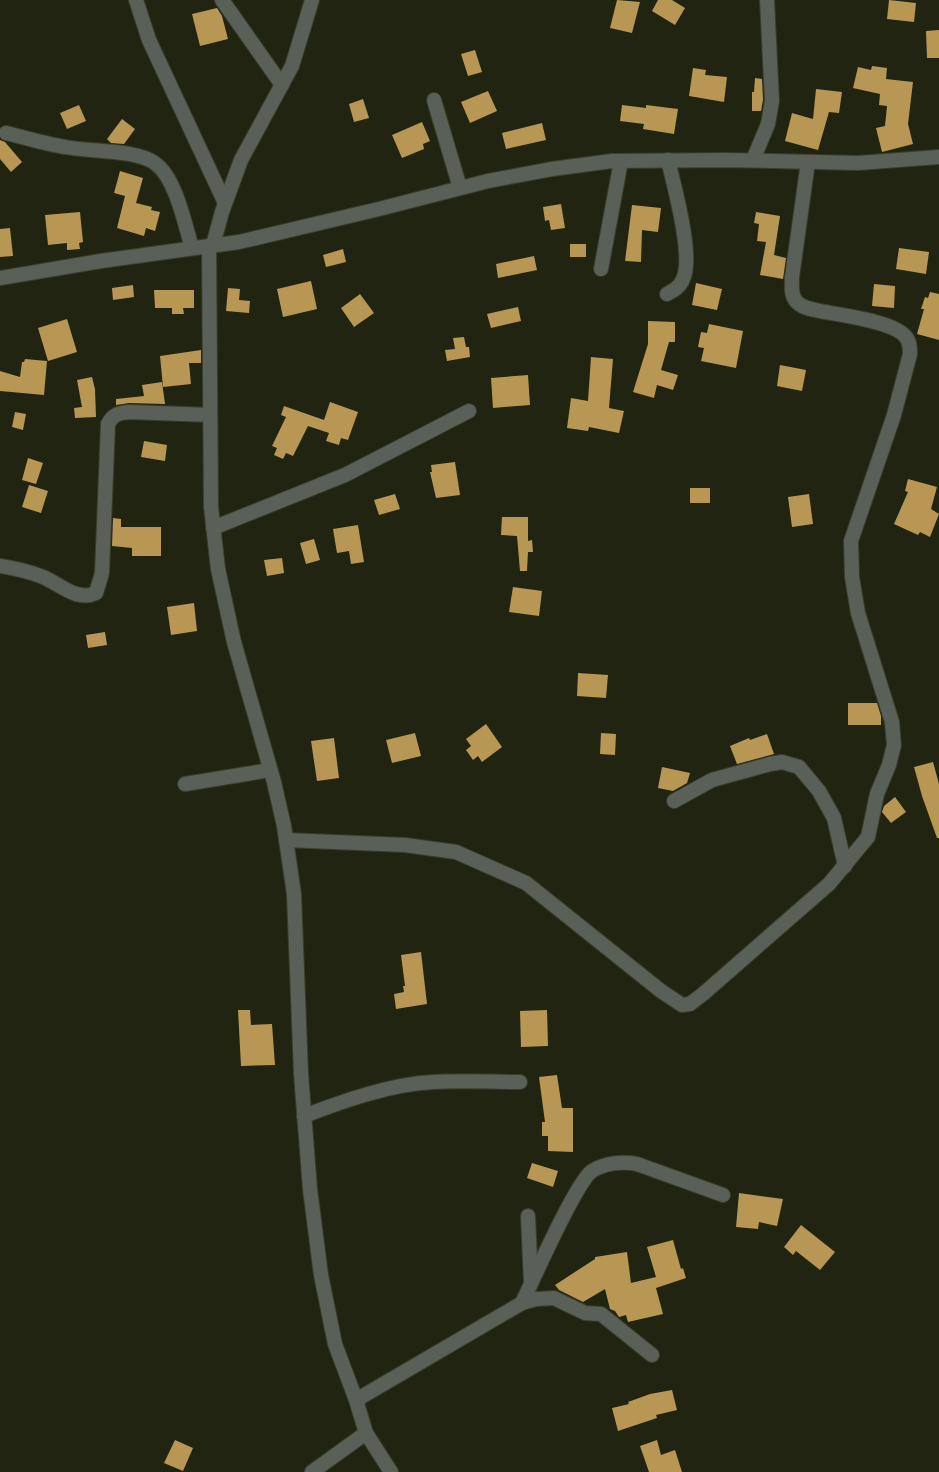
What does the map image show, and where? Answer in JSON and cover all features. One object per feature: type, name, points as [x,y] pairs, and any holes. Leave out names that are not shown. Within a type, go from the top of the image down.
[{"type":"street","points":[[136,0],[149,40],[225,203]]},
{"type":"street","points":[[222,0],[282,85]]},
{"type":"street","points":[[312,0],[292,66],[242,160],[211,246],[211,507],[218,569],[234,642],[270,770],[286,840],[294,894],[300,1074],[310,1189],[321,1275],[335,1344],[366,1433],[391,1472]]},
{"type":"street","points":[[753,160],[768,124],[772,101],[767,0]]},
{"type":"street","points":[[434,100],[460,188]]},
{"type":"street","points":[[6,133],[64,147],[142,156],[157,164],[168,179],[180,207],[192,248]]},
{"type":"street","points":[[0,278],[239,242],[460,188],[552,169],[621,160],[858,163],[939,157]]},
{"type":"street","points":[[601,269],[621,160]]},
{"type":"street","points":[[667,294],[679,286],[685,277],[687,262],[684,234],[668,160]]},
{"type":"street","points":[[286,840],[405,845],[456,852],[526,883],[675,1002],[682,1005],[690,1004],[703,994],[829,884],[868,837],[878,794],[894,745],[892,722],[858,613],[852,577],[851,542],[894,415],[910,354],[910,345],[905,336],[897,330],[868,320],[810,309],[799,305],[795,300],[791,290],[792,277],[808,162]]},
{"type":"street","points":[[213,528],[345,475],[469,411]]},
{"type":"street","points":[[0,566],[42,576],[80,596],[88,597],[96,593],[102,573],[108,424],[112,416],[129,412],[210,415]]},
{"type":"street","points":[[674,801],[712,780],[770,764],[782,762],[799,767],[819,791],[834,818],[845,866]]},
{"type":"street","points":[[185,784],[270,770]]},
{"type":"street","points":[[304,1116],[342,1101],[384,1090],[431,1082],[520,1082]]},
{"type":"street","points":[[522,1303],[574,1197],[591,1172],[611,1164],[626,1162],[723,1195]]},
{"type":"street","points":[[528,1216],[531,1285]]},
{"type":"street","points":[[356,1400],[522,1303],[536,1299],[554,1298],[585,1313],[601,1314],[652,1355]]},
{"type":"street","points":[[312,1472],[366,1433]]},
{"type":"building","points":[[617,0],[640,2],[632,33],[610,28]]},
{"type":"building","points":[[658,0],[672,0],[685,8],[675,25],[652,11]]},
{"type":"building","points":[[889,0],[916,3],[914,22],[887,19]]},
{"type":"building","points":[[217,8],[222,16],[228,39],[200,46],[192,14]]},
{"type":"building","points":[[939,30],[939,58],[927,58],[926,31]]},
{"type":"building","points":[[475,50],[482,72],[468,76],[461,54]]},
{"type":"building","points":[[872,66],[887,68],[886,79],[913,82],[908,124],[913,144],[882,152],[876,128],[885,126],[887,106],[879,105],[880,94],[853,88],[858,67],[871,70]]},
{"type":"building","points":[[693,68],[706,70],[705,75],[727,77],[724,102],[689,96]]},
{"type":"building","points":[[755,78],[762,79],[761,111],[752,111]]},
{"type":"building","points":[[816,89],[842,92],[839,113],[829,112],[818,150],[785,141],[792,113],[813,119]]},
{"type":"building","points":[[488,91],[497,111],[470,123],[461,102]]},
{"type":"building","points":[[363,99],[369,118],[354,122],[349,104]]},
{"type":"building","points":[[79,105],[86,121],[67,129],[60,113]]},
{"type":"building","points":[[622,105],[678,109],[674,134],[643,129],[644,124],[620,121]]},
{"type":"building","points":[[122,119],[135,129],[124,144],[111,143],[107,139]]},
{"type":"building","points":[[422,122],[430,141],[423,144],[424,149],[402,158],[392,135]]},
{"type":"building","points":[[542,123],[546,140],[506,149],[502,133]]},
{"type":"building","points":[[0,140],[5,142],[22,162],[11,172],[0,159]]},
{"type":"building","points":[[120,171],[143,178],[136,203],[152,207],[151,210],[160,212],[155,231],[146,228],[144,236],[117,228],[125,196],[114,193]]},
{"type":"building","points":[[561,204],[565,228],[551,230],[549,220],[545,221],[543,207]]},
{"type":"building","points":[[632,205],[661,208],[658,232],[642,230],[641,262],[625,261]]},
{"type":"building","points":[[80,212],[83,242],[79,243],[80,249],[67,250],[67,243],[48,245],[45,215]]},
{"type":"building","points":[[756,212],[780,216],[774,255],[786,258],[783,279],[760,275],[766,242],[757,241],[759,224],[754,223]]},
{"type":"building","points":[[10,228],[13,256],[0,257],[0,229]]},
{"type":"building","points":[[570,244],[586,244],[586,257],[570,257]]},
{"type":"building","points":[[899,248],[929,252],[926,274],[896,269]]},
{"type":"building","points":[[343,249],[346,262],[326,267],[323,255]]},
{"type":"building","points":[[534,256],[537,270],[498,278],[496,264]]},
{"type":"building","points":[[311,281],[317,309],[283,317],[277,289]]},
{"type":"building","points":[[696,283],[722,289],[717,310],[692,305]]},
{"type":"building","points":[[874,284],[895,286],[894,308],[872,306]]},
{"type":"building","points":[[133,285],[134,297],[113,300],[112,288]]},
{"type":"building","points":[[228,288],[240,289],[239,300],[250,301],[249,313],[226,311]]},
{"type":"building","points":[[154,290],[194,290],[194,308],[183,308],[184,314],[172,314],[172,308],[155,308]]},
{"type":"building","points":[[930,292],[939,294],[939,340],[917,334],[924,309],[921,309],[925,297],[928,298]]},
{"type":"building","points":[[360,294],[374,313],[354,327],[341,308]]},
{"type":"building","points":[[518,307],[521,321],[491,328],[487,314]]},
{"type":"building","points":[[67,319],[77,352],[48,361],[38,328]]},
{"type":"building","points":[[648,321],[675,322],[675,342],[669,342],[661,370],[678,375],[673,390],[657,385],[654,398],[633,392],[648,344]]},
{"type":"building","points":[[709,324],[743,331],[736,368],[701,361],[704,348],[698,347],[701,332],[707,333]]},
{"type":"building","points":[[464,337],[466,347],[469,347],[470,357],[447,361],[445,350],[455,349],[453,338]]},
{"type":"building","points":[[201,350],[201,363],[189,363],[191,384],[163,387],[160,356]]},
{"type":"building","points":[[591,357],[613,359],[609,408],[624,411],[619,433],[589,427],[588,431],[567,428],[571,398],[588,401]]},
{"type":"building","points":[[25,359],[47,361],[44,395],[0,391],[0,371],[20,377],[22,362]]},
{"type":"building","points":[[780,365],[806,370],[802,391],[777,386]]},
{"type":"building","points":[[528,375],[530,405],[493,408],[491,378]]},
{"type":"building","points":[[92,377],[96,417],[75,418],[74,408],[82,407],[77,380]]},
{"type":"building","points":[[162,382],[165,404],[116,405],[116,399],[144,396],[142,385]]},
{"type":"building","points":[[330,402],[358,412],[348,440],[341,438],[339,445],[326,441],[329,433],[308,426],[293,456],[286,453],[283,459],[274,455],[277,448],[272,446],[286,417],[281,415],[284,406],[324,420]]},
{"type":"building","points":[[15,412],[26,414],[23,430],[12,427]]},
{"type":"building","points":[[144,441],[167,445],[165,461],[141,457]]},
{"type":"building","points":[[28,458],[43,463],[36,484],[22,480]]},
{"type":"building","points":[[455,462],[460,495],[436,498],[430,472],[432,472],[431,465]]},
{"type":"building","points":[[908,479],[937,487],[931,509],[939,514],[930,537],[920,532],[918,535],[894,524],[908,492],[905,491]]},
{"type":"building","points":[[29,485],[48,491],[41,513],[22,507]]},
{"type":"building","points":[[690,488],[710,488],[710,503],[690,503]]},
{"type":"building","points":[[395,494],[400,509],[379,515],[374,500]]},
{"type":"building","points":[[809,494],[813,524],[792,527],[788,497]]},
{"type":"building","points":[[502,517],[528,517],[528,541],[532,540],[533,552],[528,552],[527,571],[520,571],[517,536],[501,535]]},
{"type":"building","points":[[113,518],[121,519],[121,527],[161,527],[161,556],[132,556],[132,548],[112,546]]},
{"type":"building","points":[[358,525],[364,562],[351,564],[349,551],[337,553],[333,529]]},
{"type":"building","points":[[314,539],[320,560],[306,564],[300,543]]},
{"type":"building","points":[[282,558],[284,573],[267,576],[264,560]]},
{"type":"building","points":[[513,587],[542,591],[539,616],[509,612]]},
{"type":"building","points":[[194,603],[197,631],[171,635],[167,607]]},
{"type":"building","points":[[105,632],[107,645],[88,648],[86,635]]},
{"type":"building","points":[[578,673],[608,675],[606,698],[577,696]]},
{"type":"building","points":[[848,703],[877,703],[881,725],[848,725]]},
{"type":"building","points":[[486,724],[502,747],[482,762],[478,756],[473,760],[466,750],[471,746],[466,739]]},
{"type":"building","points":[[415,733],[421,756],[392,763],[386,740]]},
{"type":"building","points":[[601,733],[616,734],[615,755],[600,754]]},
{"type":"building","points":[[767,734],[774,754],[737,764],[730,746]]},
{"type":"building","points":[[334,738],[339,778],[317,781],[311,741]]},
{"type":"building","points":[[933,762],[939,784],[939,838],[937,838],[922,796],[914,767]]},
{"type":"building","points":[[662,767],[690,773],[687,783],[673,791],[658,788]]},
{"type":"building","points":[[895,797],[906,812],[891,823],[882,812],[884,806]]},
{"type":"building","points":[[421,952],[427,1004],[396,1009],[394,994],[404,992],[403,986],[405,986],[401,955]]},
{"type":"building","points":[[238,1010],[250,1010],[251,1025],[272,1024],[275,1065],[241,1066]]},
{"type":"building","points":[[547,1010],[548,1046],[521,1047],[520,1011]]},
{"type":"building","points":[[557,1075],[562,1108],[573,1108],[573,1152],[548,1151],[548,1136],[542,1136],[542,1122],[545,1122],[539,1077]]},
{"type":"building","points":[[532,1163],[558,1171],[553,1187],[527,1178]]},
{"type":"building","points":[[739,1193],[783,1199],[777,1226],[759,1222],[758,1229],[736,1227]]},
{"type":"building","points":[[801,1225],[835,1252],[820,1270],[796,1251],[793,1255],[784,1247]]},
{"type":"building","points":[[673,1240],[681,1269],[683,1268],[686,1278],[656,1288],[663,1314],[628,1322],[626,1315],[619,1317],[615,1311],[610,1309],[605,1289],[583,1302],[559,1290],[555,1285],[595,1257],[627,1252],[631,1283],[656,1277],[647,1247]]},
{"type":"building","points":[[672,1390],[677,1410],[656,1415],[657,1418],[618,1431],[612,1408],[629,1404],[628,1402],[650,1394]]},
{"type":"building","points":[[175,1440],[193,1448],[183,1471],[164,1463]]},
{"type":"building","points":[[657,1440],[661,1455],[675,1450],[682,1472],[649,1472],[640,1446]]}]
